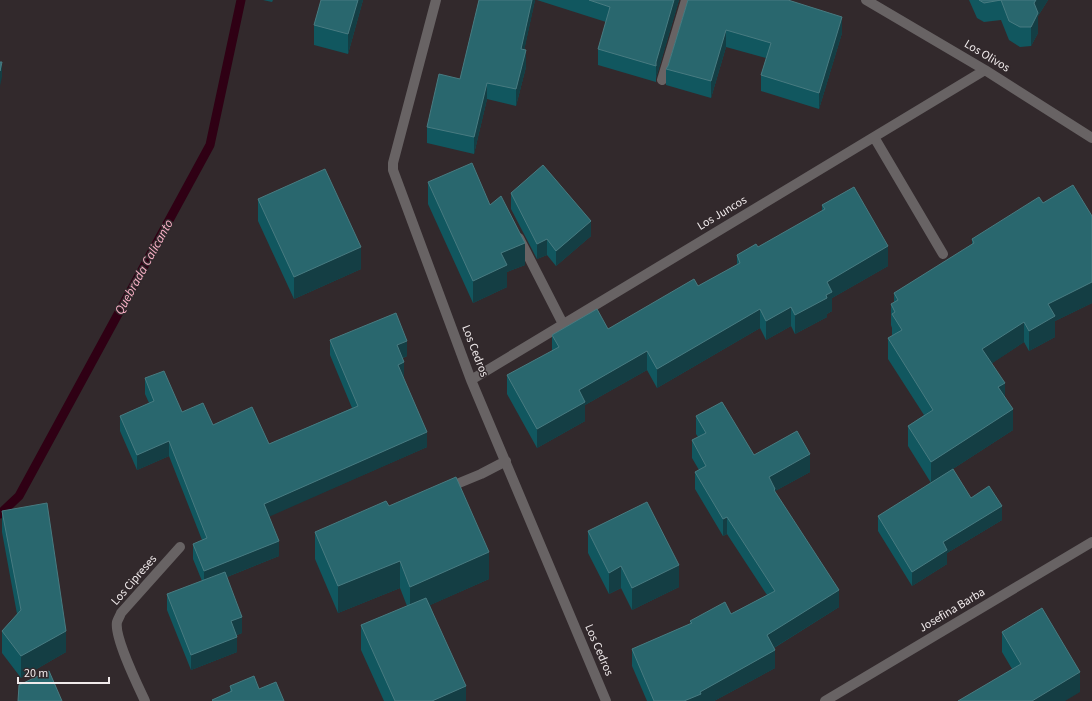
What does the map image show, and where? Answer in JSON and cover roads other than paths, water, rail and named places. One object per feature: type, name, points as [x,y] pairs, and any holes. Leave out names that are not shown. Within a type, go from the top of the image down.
[{"type":"street","name":"Los Cedros","points":[[436,0],[392,163],[393,170],[471,380],[606,701]]},
{"type":"street","points":[[662,80],[686,0]]},
{"type":"street","name":"Los Olivos","points":[[866,0],[985,70],[1092,138]]},
{"type":"street","name":"Los Juncos","points":[[471,380],[985,70]]},
{"type":"street","points":[[874,137],[943,254]]},
{"type":"street","points":[[514,229],[563,324]]},
{"type":"street","points":[[438,491],[481,474],[506,461]]},
{"type":"street","name":"Josefina Barba","points":[[825,701],[1092,542]]},
{"type":"street","name":"Los Cipreses","points":[[145,701],[126,659],[119,636],[117,623],[121,613],[180,547]]},
{"type":"waterway","name":"Quebrada Calicanto","points":[[0,514],[19,496],[210,145],[241,0]]}]
